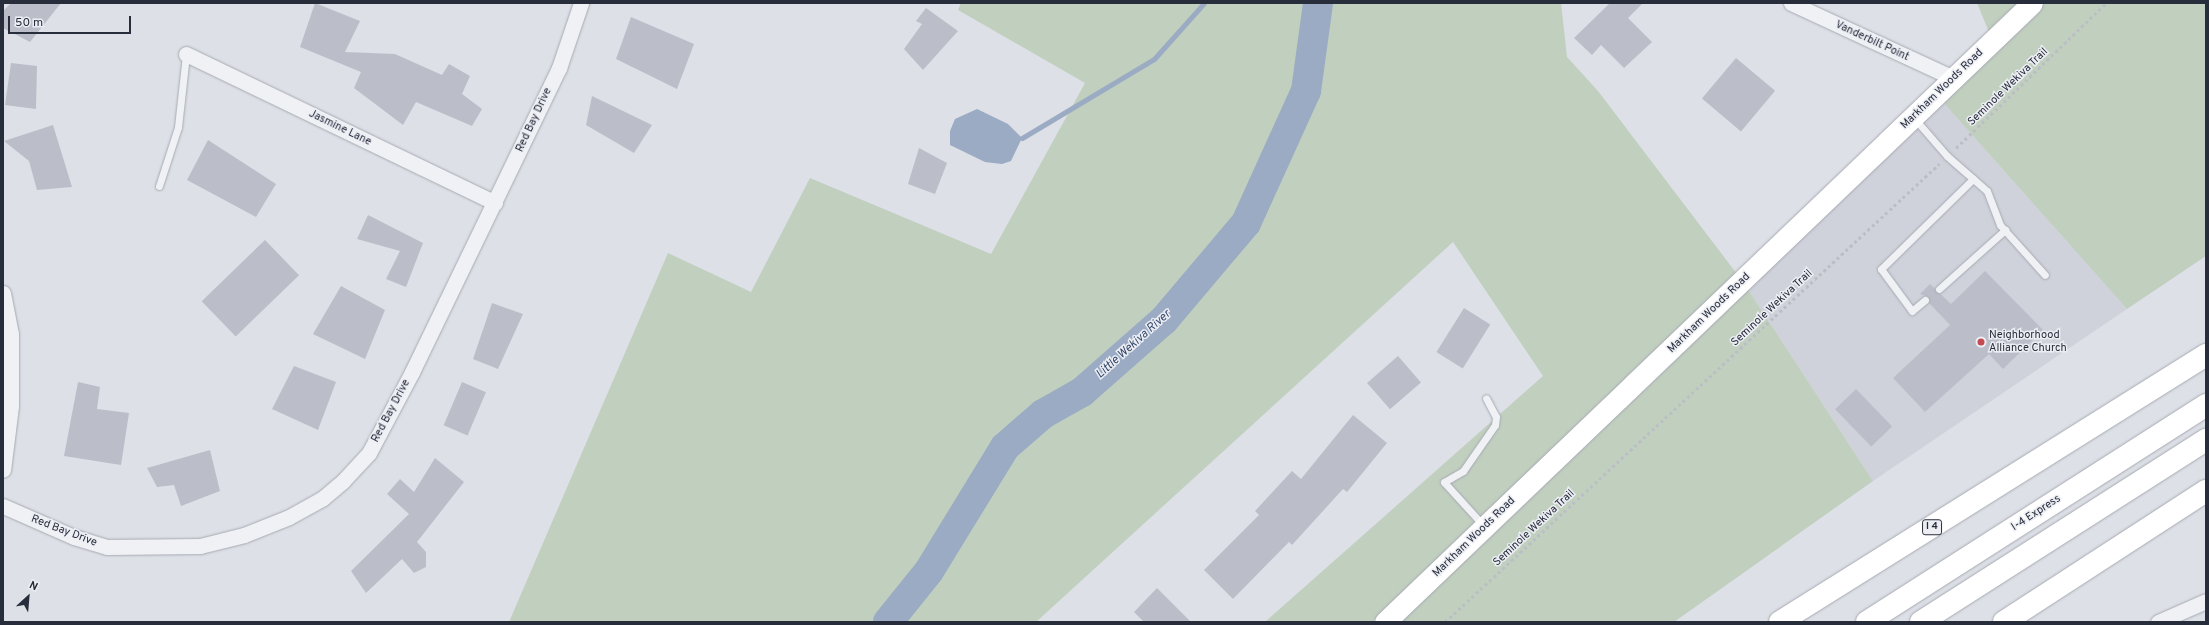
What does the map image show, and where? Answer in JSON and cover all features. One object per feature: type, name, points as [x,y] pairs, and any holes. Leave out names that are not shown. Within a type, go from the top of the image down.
[{"type":"highway","name":"I 4","points":[[1780,622],[2206,355]]},
{"type":"highway","name":"I-4 Express","points":[[1868,622],[2206,406]]},
{"type":"highway","points":[[1921,622],[2206,440]]},
{"type":"highway","points":[[2004,622],[2206,491]]},
{"type":"main road","name":"Markham Woods Road","points":[[1384,622],[2032,3]]},
{"type":"street","name":"Red Bay Drive","points":[[3,506],[80,539],[107,547],[148,549],[200,546],[244,535],[289,518],[323,498],[368,453],[384,427],[495,203],[559,68],[581,3]]},
{"type":"street","name":"Vanderbilt Point","points":[[1791,3],[1953,78]]},
{"type":"street","name":"Jasmine Lane","points":[[186,54],[495,203]]},
{"type":"street","points":[[3,293],[11,334],[11,406],[3,470]]},
{"type":"street","points":[[2158,622],[2206,602]]},
{"type":"lane","points":[[159,186],[178,127],[186,54]]},
{"type":"lane","points":[[1913,116],[1947,156],[1987,191],[2005,230],[2045,275]]},
{"type":"lane","points":[[1925,300],[1912,311],[1881,270],[1973,179]]},
{"type":"lane","points":[[1939,289],[2005,230]]},
{"type":"lane","points":[[1485,526],[1444,482],[1463,471],[1495,425],[1496,416],[1486,398]]},
{"type":"path","name":"Seminole Wekiva Trail","points":[[1445,622],[1947,156],[2106,3]]},
{"type":"shaded area","points":[[1942,101],[2127,309],[1873,481],[1747,288]]},
{"type":"green space","points":[[961,3],[1561,3],[1567,57],[1598,91],[1737,274],[1372,622],[1265,622],[1543,376],[1453,242],[1036,622],[509,622],[668,253],[751,292],[810,178],[991,254],[1085,83],[958,10]]},
{"type":"green space","points":[[1977,3],[2020,3],[1989,32]]},
{"type":"green space","points":[[2045,3],[2206,3],[2206,256],[2127,309],[1942,101],[1957,90]]},
{"type":"green space","points":[[1747,288],[1873,481],[1674,622],[1397,622]]},
{"type":"water","points":[[977,109],[1008,124],[1022,138],[1011,161],[1002,164],[985,162],[950,145],[950,131],[955,119]]},
{"type":"building","points":[[11,3],[61,3],[30,42],[3,28],[3,11]]},
{"type":"building","points":[[315,3],[360,21],[345,52],[395,54],[442,75],[449,64],[470,76],[462,94],[482,109],[472,126],[416,102],[403,125],[354,88],[361,72],[300,47]]},
{"type":"building","points":[[1610,3],[1643,3],[1628,18],[1652,42],[1624,68],[1601,45],[1592,55],[1574,38]]},
{"type":"building","points":[[926,8],[958,31],[923,70],[904,49],[922,24],[916,21]]},
{"type":"building","points":[[631,17],[694,44],[677,89],[616,59]]},
{"type":"building","points":[[1736,58],[1775,91],[1741,131],[1702,99]]},
{"type":"building","points":[[11,63],[37,66],[36,109],[5,105]]},
{"type":"building","points":[[592,96],[652,125],[634,153],[586,125]]},
{"type":"building","points":[[53,125],[72,187],[37,190],[29,161],[4,141]]},
{"type":"building","points":[[208,140],[276,184],[256,217],[187,180]]},
{"type":"building","points":[[919,148],[947,163],[935,194],[908,184]]},
{"type":"building","points":[[368,215],[423,243],[406,287],[386,279],[400,251],[357,239]]},
{"type":"building","points":[[265,240],[299,275],[236,336],[202,301]]},
{"type":"building","name":"Neighborhood Alliance Church","points":[[1985,271],[2043,330],[2003,369],[1989,354],[1925,412],[1893,378],[1950,325],[1929,303],[1929,297],[1920,294],[1930,284],[1951,304]]},
{"type":"building","points":[[341,286],[385,310],[365,359],[313,334]]},
{"type":"building","points":[[492,303],[523,314],[498,369],[473,359]]},
{"type":"building","points":[[1464,308],[1490,324],[1463,369],[1436,352]]},
{"type":"building","points":[[1398,356],[1421,382],[1390,409],[1367,383]]},
{"type":"building","points":[[294,366],[336,382],[318,430],[272,409]]},
{"type":"building","points":[[78,382],[100,387],[97,409],[129,413],[121,465],[64,456]]},
{"type":"building","points":[[462,382],[486,392],[468,435],[444,425]]},
{"type":"building","points":[[1856,389],[1892,426],[1871,447],[1835,409]]},
{"type":"building","points":[[1353,415],[1387,443],[1347,492],[1343,489],[1292,545],[1289,542],[1233,599],[1204,570],[1259,515],[1255,511],[1292,471],[1301,479]]},
{"type":"building","points":[[210,450],[220,491],[181,506],[174,485],[157,487],[147,468]]},
{"type":"building","points":[[435,458],[464,482],[417,542],[426,552],[426,567],[414,573],[402,559],[366,593],[351,571],[409,514],[387,494],[400,479],[414,492]]},
{"type":"building","points":[[1157,588],[1191,622],[1144,622],[1134,612]]},
{"type":"waterway","points":[[1022,138],[1154,59],[1204,3]]},
{"type":"waterway","name":"Little Wekiva River","points":[[888,622],[929,571],[1005,447],[1043,414],[1082,392],[1164,320],[1246,223],[1306,91],[1318,3]]},
{"type":"place","name":"Neighborhood Alliance Church","points":[[1981,342]]}]
